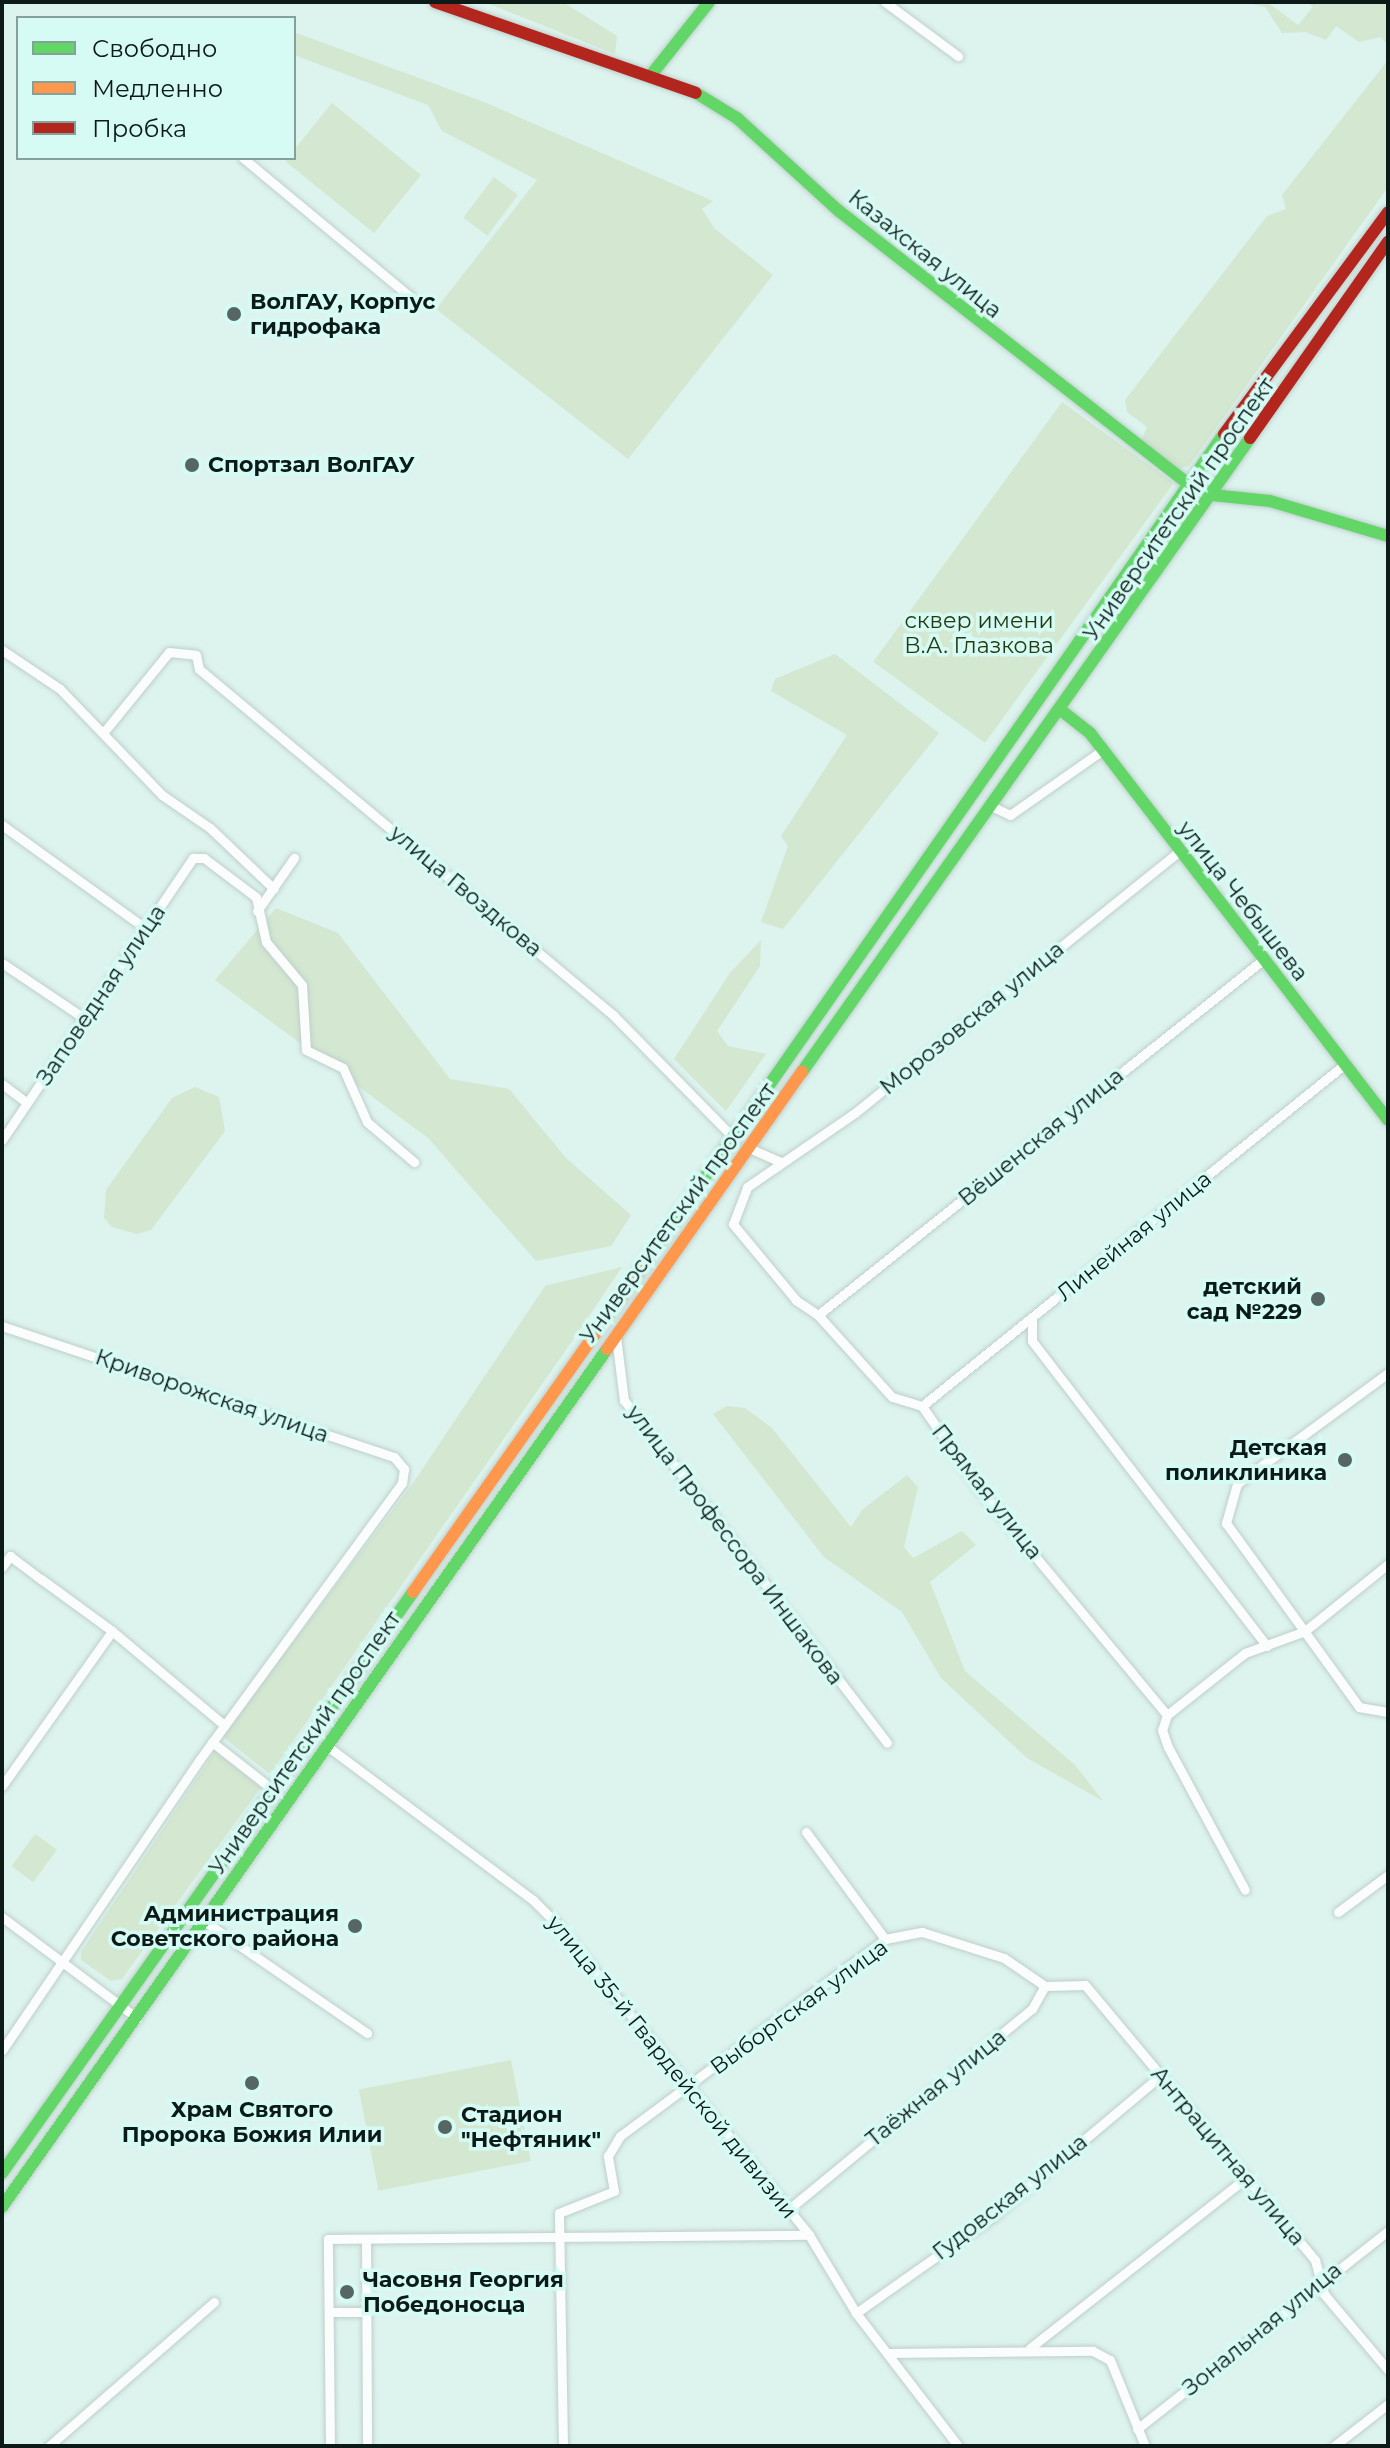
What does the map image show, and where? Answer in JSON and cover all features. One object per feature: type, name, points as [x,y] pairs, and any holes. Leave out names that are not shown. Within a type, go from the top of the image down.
[{"type":"main road","points":[[651,75],[709,2]]},
{"type":"main road","name":"Казахская улица","points":[[442,3],[703,96],[737,118],[839,211],[1188,484],[1212,495],[1270,501],[1388,536]]},
{"type":"main road","name":"Университетский проспект","points":[[2,2173],[876,933],[1188,484],[1388,212]]},
{"type":"main road","name":"Университетский проспект","points":[[2,2207],[616,1334],[1062,711],[1388,242]]},
{"type":"main road","name":"улица Чебышева","points":[[1062,711],[1103,750],[1388,1120]]},
{"type":"main road","points":[[876,933],[881,947],[894,944]]},
{"type":"street","points":[[885,2],[958,56]]},
{"type":"street","points":[[245,160],[415,301]]},
{"type":"street","points":[[2,650],[60,689],[162,795],[210,828],[274,889]]},
{"type":"street","name":"улица Гвоздкова","points":[[103,733],[169,652],[196,655],[199,669],[613,1015],[730,1136],[781,1162]]},
{"type":"street","points":[[993,807],[1010,815],[1103,750]]},
{"type":"street","points":[[2,825],[145,928]]},
{"type":"street","name":"Морозовская улица","points":[[759,1177],[856,1112],[1179,851]]},
{"type":"street","name":"Заповедная улица","points":[[2,1140],[193,858],[204,858],[256,897],[257,911]]},
{"type":"street","points":[[294,858],[257,911],[266,942],[302,985],[306,1050],[343,1068],[367,1122],[414,1162]]},
{"type":"street","name":"Вёшенская улица","points":[[818,1315],[1264,959]]},
{"type":"street","points":[[2,963],[84,1018]]},
{"type":"street","name":"Линейная улица","points":[[922,1406],[1345,1064]]},
{"type":"street","points":[[2,1084],[27,1103]]},
{"type":"street","name":"Прямая улица","points":[[759,1177],[740,1199],[733,1224],[796,1300],[818,1315],[892,1397],[922,1406],[978,1487],[1167,1715]]},
{"type":"street","points":[[1032,1319],[1032,1341],[1267,1646]]},
{"type":"street","name":"Криворожская улица","points":[[2,1326],[394,1457],[404,1469],[402,1483],[224,1725]]},
{"type":"street","name":"улица Профессора Иншакова","points":[[616,1334],[617,1372],[624,1400],[887,1743]]},
{"type":"street","points":[[1388,1373],[1237,1484],[1226,1523],[1359,1707],[1388,1712]]},
{"type":"street","points":[[2,1567],[10,1556],[112,1631],[224,1725],[64,1964],[2,2050]]},
{"type":"street","points":[[1245,1890],[1168,1747],[1162,1730],[1167,1715],[1245,1653],[1305,1631],[1388,1564]]},
{"type":"street","points":[[2,1786],[112,1631]]},
{"type":"street","points":[[212,1742],[272,1789]]},
{"type":"street","name":"улица 35-й Гвардейской дивизии","points":[[327,1746],[533,1900],[789,2209],[809,2235],[856,2313],[958,2446]]},
{"type":"street","points":[[806,1832],[885,1939]]},
{"type":"street","points":[[1338,1912],[1388,1875]]},
{"type":"street","points":[[2,1917],[137,2018]]},
{"type":"street","points":[[204,1921],[367,2033]]},
{"type":"street","name":"Выборгская улица","points":[[559,2235],[559,2213],[614,2191],[608,2156],[620,2136],[885,1939],[922,1932],[1004,1958],[1045,1986]]},
{"type":"street","name":"Антрацитная улица","points":[[1045,1986],[1085,1985],[1315,2260],[1324,2294],[1388,2370]]},
{"type":"street","name":"Таёжная улица","points":[[789,2209],[1032,2009],[1045,1986]]},
{"type":"street","name":"Гудовская улица","points":[[856,2313],[992,2217],[1160,2076]]},
{"type":"street","points":[[1029,2348],[1247,2177]]},
{"type":"street","name":"Зональная улица","points":[[1137,2429],[1320,2280],[1388,2231]]},
{"type":"street","points":[[559,2235],[563,2446]]},
{"type":"street","points":[[330,2446],[328,2239],[809,2235]]},
{"type":"street","points":[[366,2239],[367,2446]]},
{"type":"street","points":[[49,2446],[214,2302]]},
{"type":"street","points":[[329,2312],[366,2312]]},
{"type":"street","points":[[888,2353],[1029,2348],[1093,2351],[1110,2360],[1145,2446]]},
{"type":"street","points":[[1334,2446],[1388,2404]]},
{"type":"green space","points":[[484,2],[563,2],[617,36],[615,54]]},
{"type":"green space","points":[[1243,2],[1267,2],[1298,25],[1313,7],[1307,2],[1388,2],[1388,46],[1381,37],[1359,42],[1336,26],[1326,40],[1305,32],[1282,33],[1265,7]]},
{"type":"green space","points":[[296,33],[484,102],[713,201],[702,209],[714,228],[773,275],[628,459],[436,309],[537,180],[442,131],[428,105],[296,56]]},
{"type":"green space","points":[[1388,60],[1388,187],[1189,466],[1174,469],[1140,444],[1147,427],[1127,412],[1125,400],[1267,216],[1286,209],[1282,195]]},
{"type":"green space","points":[[332,103],[421,175],[374,233],[285,161],[296,160],[296,148]]},
{"type":"green space","points":[[494,177],[518,195],[487,236],[463,218]]},
{"type":"green space","name":"сквер имени В.А. Глазкова","points":[[1062,402],[1174,483],[985,743],[873,662]]},
{"type":"green space","points":[[835,654],[939,733],[783,929],[761,922],[788,846],[781,836],[847,735],[771,691],[775,679]]},
{"type":"green space","points":[[276,908],[338,933],[450,1079],[509,1089],[566,1158],[631,1215],[611,1246],[536,1261],[428,1138],[215,980]]},
{"type":"green space","points":[[761,940],[760,966],[717,1031],[728,1046],[766,1054],[726,1111],[674,1059],[730,973]]},
{"type":"green space","points":[[195,1087],[219,1097],[225,1131],[151,1230],[137,1234],[112,1227],[104,1218],[106,1190],[172,1098]]},
{"type":"green space","points":[[622,1267],[270,1774],[222,1736],[411,1486],[545,1286]]},
{"type":"green space","points":[[727,1406],[745,1408],[772,1428],[851,1527],[862,1510],[907,1475],[918,1487],[904,1547],[913,1558],[962,1531],[976,1545],[930,1582],[965,1671],[1075,1765],[1103,1801],[1027,1758],[941,1678],[902,1612],[824,1557],[713,1414]]},
{"type":"green space","points":[[215,1751],[261,1787],[122,1979],[111,1981],[81,1960],[81,1952]]},
{"type":"green space","points":[[35,1834],[57,1850],[33,1882],[11,1866]]},
{"type":"green space","name":"Стадион \"Нефтяник\"","points":[[511,2060],[531,2161],[379,2191],[359,2090]]},
{"type":"traffic: fast","points":[[651,75],[709,2]]},
{"type":"traffic: fast","points":[[696,93],[737,118],[839,211],[1188,484],[1212,495],[1270,501],[1388,536]]},
{"type":"traffic: fast","points":[[656,1247],[1224,434]]},
{"type":"traffic: fast","points":[[802,1072],[1250,438]]},
{"type":"traffic: fast","points":[[1062,711],[1090,733],[1388,1120]]},
{"type":"traffic: fast","points":[[2,2207],[607,1349]]},
{"type":"traffic: fast","points":[[2,2173],[413,1592]]},
{"type":"traffic: slow","points":[[607,1349],[802,1072]]},
{"type":"traffic: slow","points":[[413,1592],[656,1247]]},
{"type":"traffic: jam","points":[[435,2],[696,93]]},
{"type":"traffic: jam","points":[[1224,434],[1388,212]]},
{"type":"traffic: jam","points":[[1250,438],[1388,242]]},
{"type":"place","name":"ВолГАУ, Корпус гидрофака","points":[[234,314]]},
{"type":"place","name":"Спортзал ВолГАУ","points":[[192,465]]},
{"type":"place","name":"детский сад №229","points":[[1318,1299]]},
{"type":"place","name":"Детская поликлиника","points":[[1345,1460]]},
{"type":"place","name":"Администрация Советского района","points":[[355,1926]]},
{"type":"place","name":"Храм Святого Пророка Божия Илии","points":[[252,2083]]},
{"type":"place","name":"Стадион \"Нефтяник\"","points":[[445,2127]]},
{"type":"place","name":"Часовня Георгия Победоносца","points":[[347,2292]]}]
